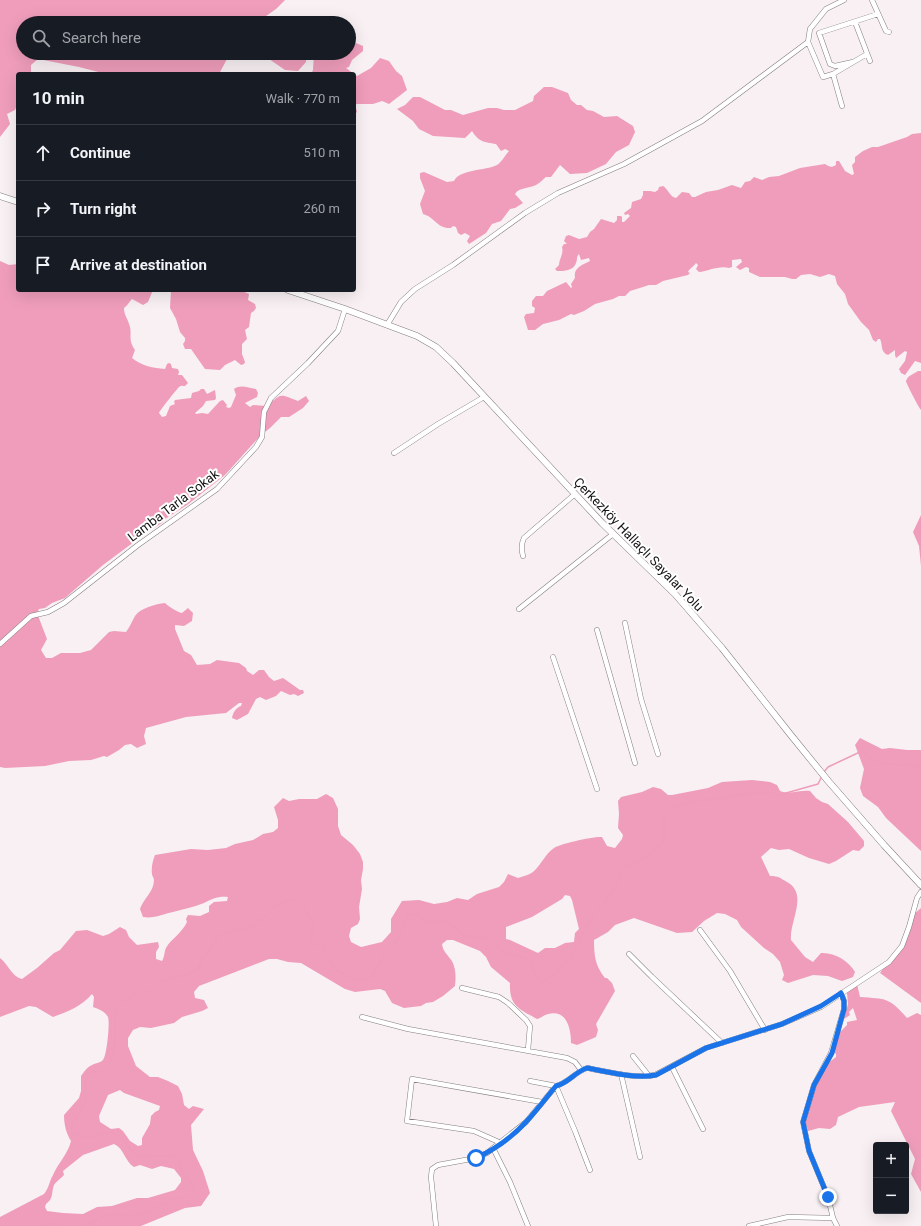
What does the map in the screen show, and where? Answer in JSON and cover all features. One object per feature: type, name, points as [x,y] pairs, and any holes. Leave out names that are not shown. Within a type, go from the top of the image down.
[{"type":"main road","points":[[0,196],[16,201]]},
{"type":"main road","name":"Çerkezköy Hallaçlı Sayalar Yolu","points":[[294,292],[417,336],[436,347],[453,363],[613,534],[675,594],[722,648],[829,782],[921,885]]},
{"type":"street","points":[[844,0],[826,9],[810,29],[808,42],[823,77],[833,74],[867,54]]},
{"type":"street","points":[[872,0],[886,31],[889,32]]},
{"type":"street","points":[[854,62],[835,66],[830,64],[819,33],[878,14]]},
{"type":"street","points":[[855,22],[870,61]]},
{"type":"street","points":[[387,325],[401,302],[415,289],[453,265],[525,213],[558,193],[624,164],[702,121],[808,42]]},
{"type":"street","points":[[833,74],[842,106]]},
{"type":"street","name":"Lamba Tarla Sokak","points":[[0,644],[31,616],[48,612],[64,603],[138,545],[216,489],[256,448],[262,438],[264,412],[271,398],[308,363],[338,330],[345,309]]},
{"type":"street","points":[[394,453],[484,396]]},
{"type":"street","points":[[523,556],[521,551],[524,538],[575,494]]},
{"type":"street","points":[[519,609],[613,534]]},
{"type":"street","points":[[625,623],[640,699],[658,754]]},
{"type":"street","points":[[597,630],[635,763]]},
{"type":"street","points":[[553,657],[596,789]]},
{"type":"street","points":[[530,1081],[556,1086],[561,1085],[580,1070],[587,1068],[622,1074],[649,1076],[656,1075],[706,1048],[782,1024],[821,1006],[889,962],[902,946],[917,898],[921,892]]},
{"type":"street","points":[[700,930],[730,971],[765,1030]]},
{"type":"street","points":[[629,954],[722,1043]]},
{"type":"street","points":[[462,988],[499,997],[508,1003],[526,1020],[530,1026],[528,1050]]},
{"type":"street","points":[[837,1226],[833,1218],[828,1197],[809,1151],[803,1122],[814,1085],[832,1053],[844,1009],[844,1001],[841,993]]},
{"type":"street","points":[[362,1016],[408,1029],[567,1058],[575,1062],[580,1070]]},
{"type":"street","points":[[633,1056],[649,1076]]},
{"type":"street","points":[[672,1067],[703,1129]]},
{"type":"street","points":[[622,1074],[640,1157]]},
{"type":"street","points":[[501,1143],[474,1131],[408,1121],[412,1079],[542,1102]]},
{"type":"street","points":[[436,1226],[431,1177],[432,1168],[438,1165],[476,1158],[487,1153],[526,1122],[556,1086]]},
{"type":"street","points":[[556,1086],[590,1170]]},
{"type":"street","points":[[493,1148],[510,1182],[528,1226]]},
{"type":"street","points":[[749,1226],[788,1216],[833,1218]]},
{"type":"shaded area","points":[[0,0],[285,0],[266,16],[16,16],[16,60],[37,60],[31,65],[31,72],[16,72],[16,108],[15,110],[7,114],[10,124],[0,137]]},
{"type":"shaded area","points":[[356,43],[363,46],[363,51],[356,57]]},
{"type":"shaded area","points":[[380,58],[389,61],[396,71],[402,76],[407,90],[389,104],[382,101],[373,104],[356,104],[356,75],[371,68]]},
{"type":"shaded area","points":[[43,60],[226,60],[220,72],[98,72]]},
{"type":"shaded area","points":[[270,60],[306,60],[298,71],[285,70]]},
{"type":"shaded area","points":[[314,60],[352,60],[349,67],[346,68],[351,72],[312,72]]},
{"type":"shaded area","points":[[544,87],[552,87],[568,93],[571,100],[577,105],[581,105],[587,110],[593,111],[604,117],[617,116],[633,126],[635,132],[629,145],[616,152],[606,164],[587,173],[570,174],[560,165],[551,177],[546,177],[536,185],[519,190],[515,194],[523,203],[510,209],[501,221],[492,224],[486,233],[469,244],[467,241],[470,236],[465,233],[461,235],[458,233],[456,227],[453,226],[451,228],[442,227],[423,214],[420,204],[425,191],[420,178],[420,173],[424,172],[447,182],[454,181],[457,177],[467,172],[497,165],[509,151],[505,149],[501,151],[496,144],[482,141],[472,131],[465,138],[433,136],[419,129],[413,121],[397,109],[405,105],[413,97],[420,97],[445,110],[451,110],[463,115],[488,108],[515,110],[533,101],[534,96]]},
{"type":"shaded area","points":[[921,133],[921,363],[915,361],[905,375],[901,373],[899,369],[905,361],[907,352],[905,351],[896,358],[895,350],[888,355],[885,354],[880,339],[876,342],[873,340],[869,330],[848,304],[845,294],[837,284],[835,276],[829,274],[820,277],[810,274],[801,275],[796,279],[785,277],[760,277],[749,272],[749,268],[746,267],[740,270],[736,267],[742,262],[741,259],[732,260],[732,267],[729,268],[725,267],[699,272],[696,269],[698,265],[696,263],[688,272],[690,273],[688,275],[630,291],[625,296],[619,296],[595,304],[574,315],[571,314],[559,320],[543,324],[535,330],[528,330],[524,317],[526,314],[534,313],[535,308],[532,306],[532,301],[536,296],[543,296],[547,291],[566,282],[571,288],[571,284],[575,278],[577,269],[590,261],[589,258],[581,260],[579,254],[573,268],[565,271],[557,271],[555,269],[559,265],[562,247],[564,244],[567,244],[564,241],[566,236],[569,235],[579,239],[587,237],[601,219],[614,223],[617,220],[617,216],[621,216],[622,222],[624,222],[630,216],[628,214],[625,215],[624,213],[631,208],[632,202],[641,199],[643,191],[655,192],[659,187],[663,186],[676,198],[682,192],[689,193],[692,197],[695,197],[706,192],[732,185],[741,188],[745,182],[750,181],[754,177],[762,180],[769,177],[779,176],[800,168],[825,164],[832,167],[836,165],[836,161],[839,161],[845,171],[852,175],[854,174],[852,165],[855,162],[855,157],[863,151],[912,134]]},
{"type":"shaded area","points":[[0,261],[9,265],[16,264],[16,292],[152,292],[148,302],[143,305],[132,299],[124,310],[130,327],[131,343],[135,350],[132,358],[144,365],[156,368],[165,369],[169,363],[171,364],[172,368],[178,369],[178,375],[182,375],[188,383],[185,386],[179,387],[165,404],[159,413],[162,417],[166,416],[170,406],[175,404],[175,400],[191,398],[192,393],[201,389],[204,389],[207,394],[215,390],[216,398],[215,400],[206,401],[195,413],[196,414],[208,414],[220,401],[223,400],[227,405],[226,407],[231,407],[236,395],[234,389],[239,387],[256,389],[258,393],[257,397],[245,403],[250,407],[253,405],[266,406],[280,396],[298,401],[306,396],[309,401],[303,408],[289,417],[281,417],[261,435],[225,475],[187,505],[165,519],[162,523],[103,565],[65,598],[52,603],[45,608],[39,609],[37,613],[47,639],[41,650],[46,658],[52,658],[61,653],[80,653],[91,650],[109,632],[126,632],[137,613],[153,605],[165,603],[182,613],[188,608],[193,613],[192,621],[184,626],[175,625],[175,629],[184,651],[191,655],[197,665],[210,664],[217,660],[239,663],[253,675],[259,670],[264,670],[274,681],[283,678],[300,690],[303,690],[304,693],[298,696],[294,694],[290,695],[281,691],[276,696],[266,700],[260,697],[256,699],[248,714],[237,720],[232,718],[232,716],[235,710],[241,706],[242,703],[239,703],[226,713],[186,717],[146,728],[144,736],[146,744],[137,748],[131,744],[125,745],[107,757],[104,756],[91,760],[69,761],[45,766],[0,767]]},
{"type":"shaded area","points":[[171,292],[244,292],[249,294],[248,300],[255,304],[256,308],[251,313],[249,327],[245,330],[247,339],[242,344],[244,364],[241,365],[235,360],[225,365],[220,370],[205,369],[191,349],[185,349],[183,344],[185,338],[180,332],[176,319],[170,308]]},
{"type":"shaded area","points":[[918,371],[921,371],[921,410],[906,381],[910,376]]},
{"type":"shaded area","points":[[921,515],[921,566],[919,546],[913,532]]},
{"type":"shaded area","points":[[860,738],[882,749],[890,748],[921,750],[921,851],[886,818],[878,807],[863,796],[860,788],[864,769],[855,745]]},
{"type":"shaded area","points":[[752,780],[770,782],[777,785],[780,791],[784,792],[810,791],[816,798],[828,804],[848,822],[864,841],[864,846],[859,851],[853,850],[829,864],[809,858],[789,849],[779,850],[771,848],[761,857],[770,876],[781,878],[787,882],[793,887],[797,894],[791,940],[805,957],[813,962],[821,953],[831,954],[841,958],[849,964],[855,972],[853,977],[842,981],[828,976],[813,975],[788,983],[782,980],[784,975],[780,962],[773,954],[764,948],[741,927],[737,920],[725,914],[717,913],[704,921],[692,932],[677,933],[634,918],[615,925],[608,932],[594,940],[597,965],[605,978],[612,983],[615,991],[596,1024],[598,1030],[596,1037],[577,1045],[571,1043],[569,1026],[564,1017],[560,1014],[554,1013],[547,1014],[537,1019],[520,1009],[513,1002],[511,997],[510,983],[491,967],[486,957],[480,951],[453,940],[447,940],[442,944],[454,967],[456,976],[455,986],[433,1002],[426,1003],[421,1006],[404,1008],[392,1003],[385,991],[380,989],[355,992],[345,989],[301,963],[269,959],[199,986],[194,992],[195,998],[204,1000],[208,1008],[182,1017],[174,1023],[151,1028],[140,1027],[133,1030],[128,1038],[128,1046],[136,1066],[150,1077],[158,1077],[178,1086],[182,1094],[184,1105],[189,1109],[193,1106],[204,1109],[191,1125],[193,1150],[203,1171],[210,1193],[201,1206],[185,1208],[141,1226],[0,1226],[0,1217],[44,1194],[47,1189],[55,1171],[68,1150],[71,1141],[64,1122],[64,1115],[79,1098],[81,1091],[81,1076],[93,1064],[103,1060],[107,1046],[109,1025],[107,1015],[101,1010],[93,1007],[94,997],[92,994],[69,1011],[53,1017],[36,1007],[29,1006],[0,1017],[0,958],[15,976],[22,979],[54,953],[60,950],[76,931],[87,930],[103,936],[120,927],[126,930],[129,937],[137,945],[158,942],[159,947],[156,952],[156,959],[162,961],[166,948],[185,926],[188,915],[200,916],[209,912],[209,906],[214,902],[227,901],[228,897],[215,898],[196,906],[158,916],[143,917],[140,909],[154,884],[152,869],[155,855],[191,849],[208,850],[226,848],[235,844],[253,840],[263,834],[273,832],[278,828],[278,820],[274,807],[283,798],[289,801],[299,799],[317,799],[326,794],[333,798],[338,809],[338,826],[341,835],[353,845],[360,854],[363,862],[361,880],[362,889],[359,907],[360,919],[358,924],[351,928],[349,936],[351,942],[361,947],[382,942],[391,932],[391,919],[402,901],[419,900],[434,904],[447,902],[457,898],[468,900],[477,894],[499,887],[504,882],[508,874],[518,878],[528,875],[536,869],[551,850],[557,846],[569,842],[602,837],[607,846],[615,848],[622,839],[623,835],[618,828],[618,801],[621,797],[642,792],[653,787],[661,789],[668,795],[672,795],[708,788],[722,782]],"holes":[[[565,895],[570,896],[572,900],[579,929],[575,933],[574,942],[565,943],[555,948],[545,948],[538,953],[506,939],[506,927],[532,917],[562,899]],[[120,1090],[124,1093],[160,1106],[159,1110],[151,1116],[150,1124],[142,1138],[142,1145],[138,1146],[130,1141],[119,1128],[111,1129],[100,1122],[99,1116],[108,1095]],[[114,1144],[120,1149],[128,1162],[134,1167],[140,1165],[152,1169],[161,1166],[174,1169],[181,1178],[181,1182],[175,1190],[148,1198],[137,1198],[112,1206],[97,1207],[83,1214],[47,1211],[45,1207],[49,1202],[54,1185],[64,1175],[63,1171],[83,1155]]]},
{"type":"shaded area","points":[[921,908],[921,1003],[880,973],[905,939],[912,916]]},
{"type":"shaded area","points":[[857,984],[860,997],[886,1000],[896,1006],[907,1018],[917,1013],[921,1015],[921,1192],[911,1174],[915,1159],[909,1147],[909,1142],[906,1142],[891,1111],[895,1102],[859,1107],[838,1117],[836,1125],[830,1129],[819,1128],[808,1131],[805,1120],[815,1086],[828,1063],[836,1057],[836,1054],[833,1051],[839,1033],[847,1025],[847,1022],[857,1020],[853,1008],[849,1012],[850,1015],[844,1019],[848,1004],[847,993]]},
{"type":"waterway","points":[[824,772],[828,767],[862,751],[878,763],[921,766]]},
{"type":"waterway","points":[[88,1226],[101,1217],[136,1215],[151,1210],[170,1200],[187,1196],[194,1192],[192,1183],[183,1173],[177,1159],[174,1156],[140,1157],[130,1149],[121,1137],[113,1133],[89,1137],[81,1136],[72,1133],[72,1126],[86,1101],[85,1083],[90,1073],[103,1070],[112,1061],[115,1042],[115,1016],[118,1005],[137,992],[147,992],[161,982],[196,971],[221,934],[229,933],[235,929],[250,928],[278,904],[288,900],[298,901],[304,907],[313,923],[311,943],[323,947],[335,969],[350,978],[359,980],[370,978],[384,956],[395,944],[409,915],[415,914],[428,922],[446,921],[465,936],[485,938],[506,954],[520,956],[529,960],[537,978],[543,982],[559,971],[569,960],[594,914],[610,896],[624,869],[649,856],[664,842],[664,811],[677,805],[757,792],[779,795],[818,784],[822,776]]},
{"type":"waterway","points":[[41,1226],[51,1222],[59,1226]]},
{"type":"route","points":[[476,1158],[487,1153],[518,1130],[556,1086],[561,1085],[580,1070],[587,1068],[633,1075],[656,1075],[706,1048],[782,1024],[798,1017],[821,1006],[841,993],[844,1001],[844,1009],[832,1053],[814,1085],[803,1122],[809,1151],[828,1197]]}]
